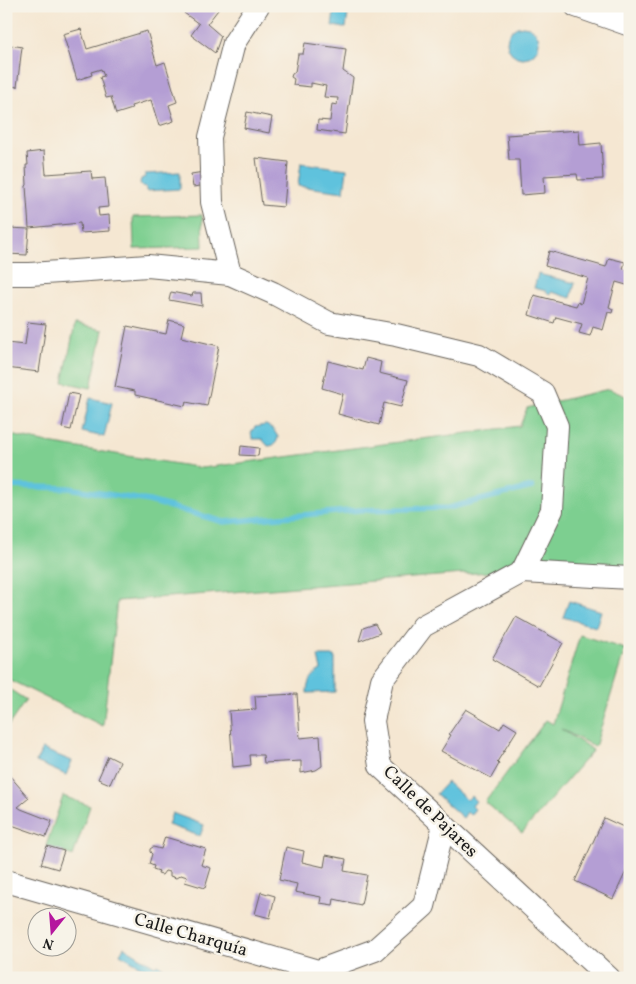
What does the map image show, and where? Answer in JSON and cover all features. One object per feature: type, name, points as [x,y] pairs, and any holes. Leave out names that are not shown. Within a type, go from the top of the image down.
[{"type":"street","points":[[230,274],[212,202],[210,137],[234,43],[258,6]]},
{"type":"street","points":[[576,6],[630,25]]},
{"type":"street","points":[[6,274],[148,266],[230,274],[273,292],[329,323],[396,334],[479,355],[543,393],[558,426],[552,510],[522,572],[630,578]]},
{"type":"street","name":"Calle de Pajares","points":[[522,572],[423,626],[382,680],[373,721],[380,766],[609,978]]},
{"type":"street","name":"Calle Charquía","points":[[6,881],[318,971],[375,950],[424,906],[444,825]]},
{"type":"green space","points":[[202,215],[203,247],[134,249],[133,217]]},
{"type":"green space","points":[[75,324],[103,330],[91,388],[63,382]]},
{"type":"green space","points":[[609,389],[630,398],[630,573],[502,571],[117,601],[103,726],[6,678],[6,434],[48,443],[202,468],[520,426],[527,408]]},
{"type":"green space","points":[[580,635],[625,649],[595,747],[561,729],[593,750],[522,833],[485,802],[546,720],[553,724]]},
{"type":"green space","points":[[6,687],[26,700],[6,729]]},
{"type":"green space","points":[[63,796],[90,806],[73,856],[46,846]]},
{"type":"water","points":[[335,6],[349,6],[346,28],[332,26]]},
{"type":"water","points":[[523,26],[534,31],[539,42],[534,53],[523,58],[512,53],[507,42],[512,31]]},
{"type":"water","points":[[301,163],[347,169],[344,192],[298,186]]},
{"type":"water","points":[[180,172],[180,189],[146,191],[146,187],[140,183],[145,174]]},
{"type":"water","points":[[538,274],[575,283],[571,298],[552,292],[549,294],[546,291],[534,288]]},
{"type":"water","points":[[90,398],[112,403],[104,437],[82,432]]},
{"type":"water","points":[[266,425],[273,429],[278,437],[276,442],[268,446],[262,439],[253,439],[251,436],[255,427]]},
{"type":"water","points":[[569,601],[601,611],[596,627],[563,617]]},
{"type":"water","points":[[318,656],[335,656],[335,692],[307,693],[311,679],[321,670]]},
{"type":"water","points":[[42,749],[72,761],[66,775],[36,762]]},
{"type":"water","points":[[447,782],[467,800],[471,796],[476,801],[472,806],[475,809],[470,815],[467,812],[463,818],[436,794]]},
{"type":"water","points":[[172,813],[204,825],[200,836],[168,825]]},
{"type":"water","points":[[124,947],[155,966],[157,964],[177,976],[176,978],[152,978],[149,976],[151,972],[120,954]]},
{"type":"building","points":[[186,6],[221,6],[207,24],[221,36],[215,53],[191,35],[199,24],[184,13],[188,8]]},
{"type":"building","points":[[81,29],[87,49],[147,31],[157,65],[165,62],[177,102],[169,105],[174,121],[159,126],[151,100],[131,106],[132,109],[116,114],[111,97],[106,98],[100,77],[104,76],[101,69],[91,72],[92,75],[77,80],[63,34]]},
{"type":"building","points":[[305,43],[346,49],[343,71],[353,78],[345,134],[317,130],[318,120],[330,121],[332,104],[337,105],[338,98],[324,97],[326,86],[311,83],[311,87],[293,85],[294,79],[291,77],[295,72],[298,54],[303,54]]},
{"type":"building","points":[[11,45],[22,47],[17,87],[6,85],[8,73],[6,72],[6,48],[11,49]]},
{"type":"building","points":[[247,112],[272,117],[269,133],[244,128]]},
{"type":"building","points":[[579,130],[580,145],[601,143],[603,179],[578,180],[577,174],[544,176],[545,193],[521,195],[519,160],[509,160],[507,135]]},
{"type":"building","points":[[44,151],[46,174],[91,171],[92,179],[105,178],[108,207],[98,208],[99,216],[109,215],[110,231],[81,233],[80,223],[29,228],[26,186],[27,153]]},
{"type":"building","points":[[256,158],[288,162],[284,207],[262,205]]},
{"type":"building","points":[[204,172],[207,185],[193,187],[191,174]]},
{"type":"building","points":[[9,228],[29,229],[27,255],[7,254]]},
{"type":"building","points":[[549,251],[606,267],[609,258],[625,262],[623,269],[630,271],[630,286],[616,282],[609,307],[613,309],[612,313],[608,312],[603,330],[593,327],[590,336],[579,333],[582,324],[556,317],[554,323],[529,315],[534,295],[576,306],[578,302],[581,304],[588,278],[545,266]]},
{"type":"building","points":[[171,292],[192,296],[193,293],[201,293],[202,306],[169,300]]},
{"type":"building","points":[[169,320],[184,324],[181,337],[219,346],[207,406],[186,402],[185,406],[135,395],[135,391],[115,387],[127,326],[166,334]]},
{"type":"building","points":[[28,322],[46,324],[39,372],[6,368],[6,343],[25,345]]},
{"type":"building","points":[[366,358],[381,362],[379,373],[408,380],[401,407],[384,403],[379,425],[338,414],[343,394],[322,388],[328,361],[363,370]]},
{"type":"building","points":[[69,393],[79,395],[71,430],[62,428]]},
{"type":"building","points":[[241,446],[259,448],[258,456],[240,455]]},
{"type":"building","points":[[516,617],[563,643],[539,686],[492,659]]},
{"type":"building","points":[[375,624],[380,633],[359,641],[363,628]]},
{"type":"building","points":[[297,694],[300,738],[320,736],[322,766],[316,770],[301,773],[301,761],[264,763],[263,755],[250,755],[251,765],[233,767],[229,711],[256,709],[255,696]]},
{"type":"building","points":[[466,709],[500,729],[504,722],[517,730],[497,762],[499,764],[491,778],[441,751],[451,735],[449,734]]},
{"type":"building","points":[[108,756],[120,762],[110,784],[98,779]]},
{"type":"building","points":[[9,775],[29,798],[18,807],[52,821],[46,837],[6,823],[6,778]]},
{"type":"building","points":[[604,818],[630,830],[630,863],[613,899],[575,881]]},
{"type":"building","points":[[165,837],[206,849],[201,865],[211,868],[205,888],[185,882],[187,877],[181,875],[176,878],[170,876],[170,872],[165,871],[162,875],[158,874],[159,871],[153,869],[154,866],[149,864],[152,854],[150,849],[153,847],[161,849]]},
{"type":"building","points":[[47,846],[64,851],[58,869],[41,864]]},
{"type":"building","points":[[286,847],[304,851],[302,862],[324,867],[326,855],[346,859],[344,871],[367,875],[361,905],[334,899],[333,905],[320,903],[321,897],[295,892],[297,884],[279,880]]},
{"type":"building","points":[[261,892],[275,896],[270,918],[255,914]]},
{"type":"waterway","points":[[6,486],[69,488],[149,501],[224,522],[359,510],[448,508],[532,487]]}]
